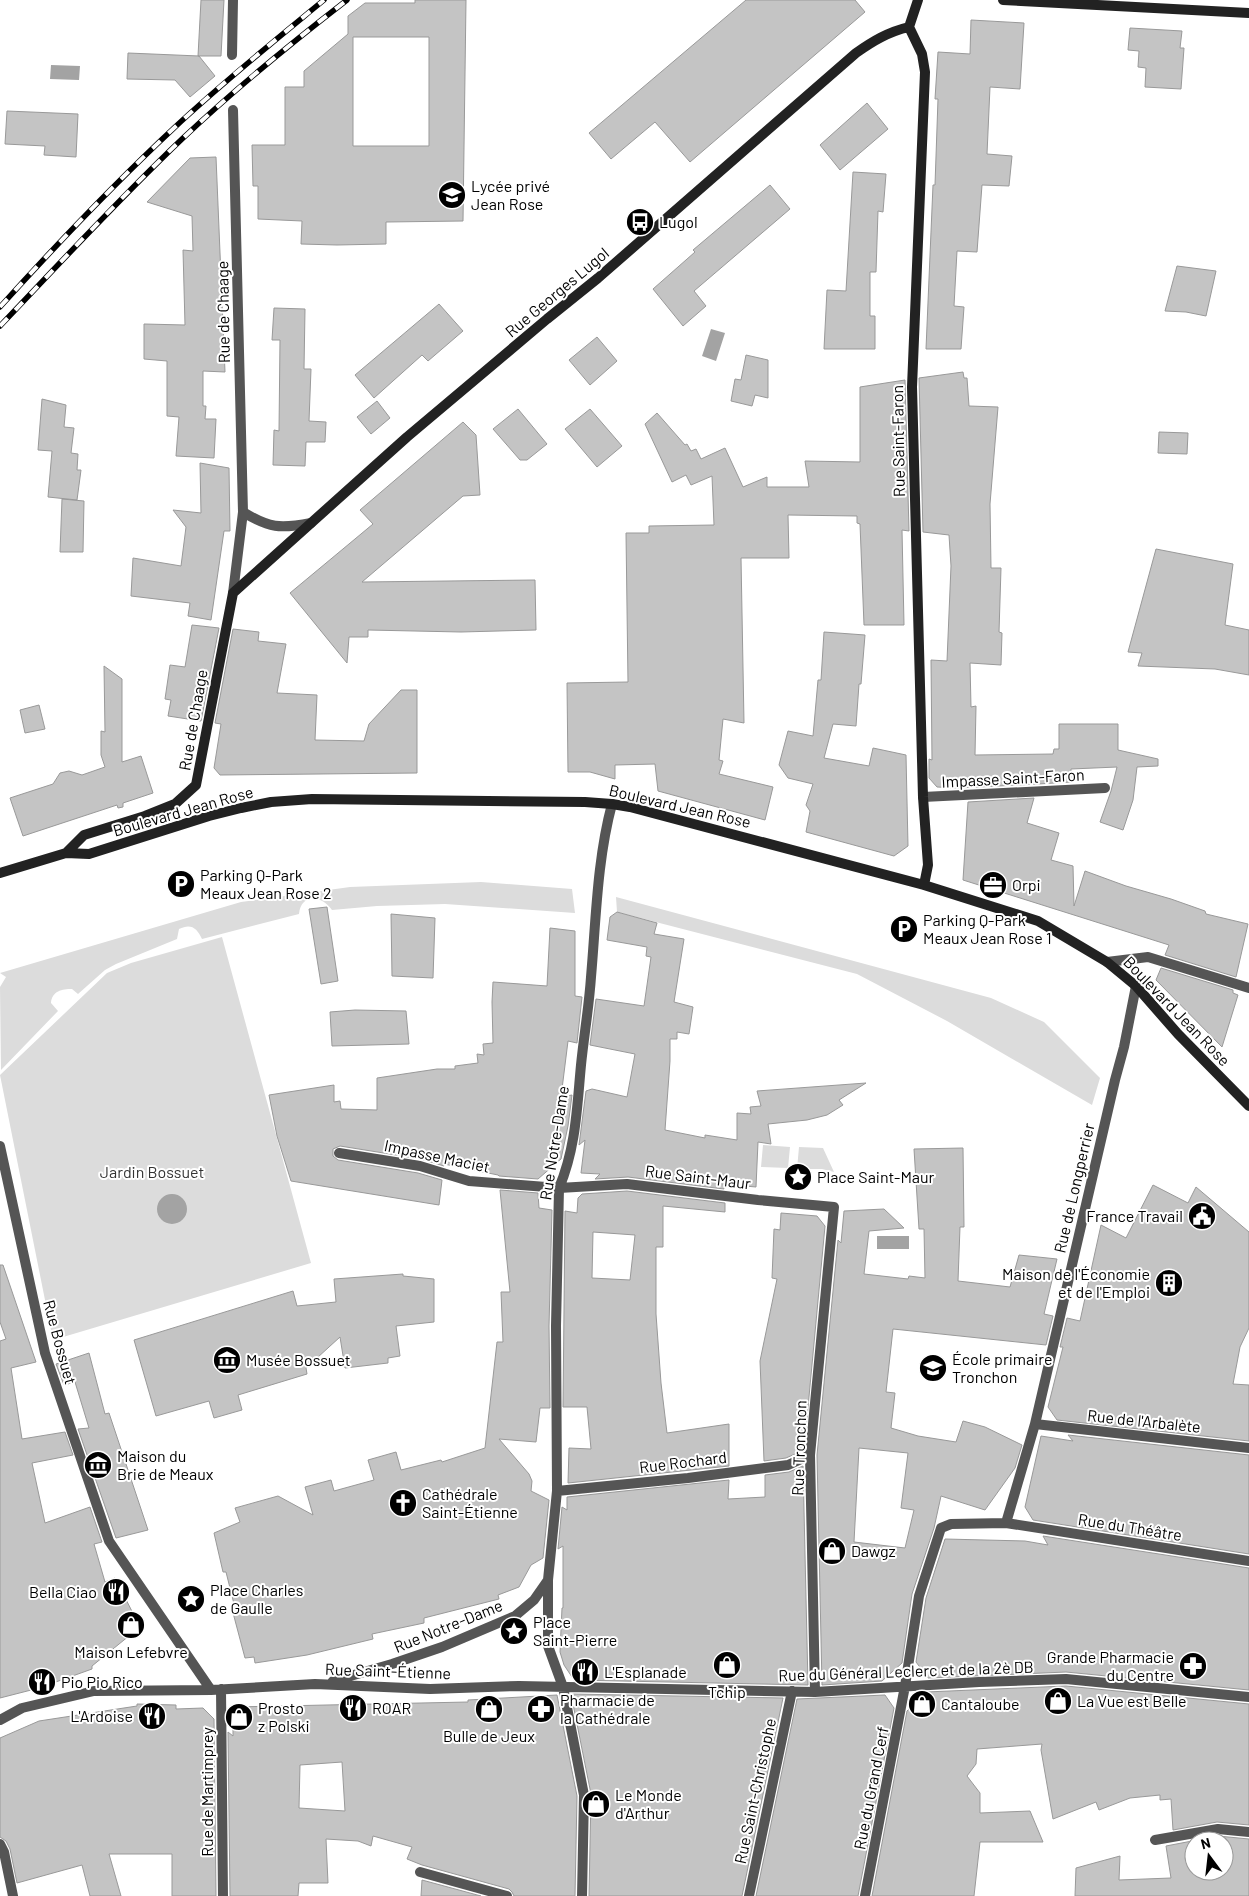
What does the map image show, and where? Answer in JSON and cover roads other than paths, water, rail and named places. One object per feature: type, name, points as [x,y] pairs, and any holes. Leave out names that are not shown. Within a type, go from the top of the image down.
[{"type":"street","points":[[232,55],[233,0]]},
{"type":"street","points":[[909,27],[918,0]]},
{"type":"street","points":[[1003,0],[1249,13]]},
{"type":"street","name":"Rue Georges Lugol","points":[[233,593],[406,437],[598,278],[856,53],[877,38],[909,27]]},
{"type":"street","name":"Rue Saint-Faron","points":[[909,27],[922,54],[925,72],[912,386],[923,797],[928,865],[924,885]]},
{"type":"street","name":"Rue de Chaage","points":[[66,853],[84,835],[176,804],[196,785],[206,739],[212,693],[233,593],[243,512],[232,110]]},
{"type":"street","points":[[243,512],[267,525],[292,527],[311,524]]},
{"type":"street","name":"Impasse Saint-Faron","points":[[923,797],[1105,788]]},
{"type":"street","name":"Boulevard Jean Rose","points":[[0,873],[66,853],[89,854],[209,816],[271,802],[312,799],[612,804],[713,828],[924,885],[1038,921],[1107,962],[1136,986],[1178,1034],[1249,1106]]},
{"type":"street","name":"Rue Notre-Dame","points":[[582,1896],[584,1795],[563,1687],[548,1646],[548,1580],[557,1491],[556,1326],[559,1188],[568,1166],[574,1132],[590,994],[603,846],[612,804]]},
{"type":"street","points":[[1107,962],[1148,957],[1249,988]]},
{"type":"street","name":"Rue de Longperrier","points":[[1006,1523],[1034,1428],[1114,1080],[1124,1047],[1136,986]]},
{"type":"street","name":"Rue Bossuet","points":[[0,1146],[45,1353],[109,1540],[216,1689]]},
{"type":"street","name":"Impasse Maciet","points":[[339,1153],[420,1166],[469,1181],[559,1188]]},
{"type":"street","name":"Rue Saint-Maur","points":[[559,1188],[626,1184],[834,1207]]},
{"type":"street","name":"Rue Tronchon","points":[[815,1692],[810,1455],[834,1207]]},
{"type":"street","name":"Rue de l'Arbalète","points":[[1034,1428],[1249,1448]]},
{"type":"street","name":"Rue Rochard","points":[[557,1491],[688,1478],[788,1465],[810,1455]]},
{"type":"street","points":[[906,1686],[919,1596],[941,1528],[951,1524],[1006,1523]]},
{"type":"street","name":"Rue du Théâtre","points":[[1006,1523],[1249,1561]]},
{"type":"street","name":"Rue Notre-Dame","points":[[315,1684],[348,1678],[425,1653],[515,1616],[534,1600],[548,1580]]},
{"type":"street","name":"Rue du Général Leclerc et de la 2è DB","points":[[563,1687],[815,1692],[979,1682],[1066,1679],[1249,1697]]},
{"type":"street","name":"Rue Saint-Étienne","points":[[0,1720],[22,1708],[94,1691],[216,1689],[315,1684],[430,1689],[519,1686],[563,1687]]},
{"type":"street","name":"Rue du Grand Cerf","points":[[866,1896],[906,1686]]},
{"type":"street","name":"Rue de Martimprey","points":[[216,1689],[223,1896]]},
{"type":"street","name":"Rue Saint-Christophe","points":[[748,1896],[792,1692]]},
{"type":"street","points":[[1155,1840],[1218,1829],[1249,1832]]},
{"type":"street","points":[[0,1844],[4,1852],[13,1896]]},
{"type":"street","points":[[420,1872],[507,1896]]},
{"type":"railway","points":[[0,307],[85,216],[174,128],[229,79],[324,0]]},
{"type":"railway","points":[[0,326],[182,139],[304,33],[347,0]]},
{"type":"place","name":"Lycée privé Jean Rose","points":[[452,195]]},
{"type":"place","name":"Lugol","points":[[640,222]]},
{"type":"place","name":"Parking Q-Park Meaux Jean Rose 2","points":[[181,884]]},
{"type":"place","name":"Orpi","points":[[993,885]]},
{"type":"place","name":"Parking Q-Park Meaux Jean Rose 1","points":[[904,929]]},
{"type":"place","name":"Place Saint-Maur","points":[[798,1177]]},
{"type":"place","name":"France Travail","points":[[1202,1216]]},
{"type":"place","name":"Maison de l'Économie et de l'Emploi","points":[[1169,1283]]},
{"type":"place","name":"Musée Bossuet","points":[[227,1360]]},
{"type":"place","name":"École primaire Tronchon","points":[[933,1368]]},
{"type":"place","name":"Maison du Brie de Meaux","points":[[98,1465]]},
{"type":"place","name":"Cathédrale Saint-Étienne","points":[[403,1503]]},
{"type":"place","name":"Dawgz","points":[[832,1551]]},
{"type":"place","name":"Bella Ciao","points":[[116,1592]]},
{"type":"place","name":"Place Charles de Gaulle","points":[[191,1599]]},
{"type":"place","name":"Maison Lefebvre","points":[[131,1625]]},
{"type":"place","name":"Place Saint-Pierre","points":[[514,1631]]},
{"type":"place","name":"Tchip","points":[[727,1665]]},
{"type":"place","name":"Grande Pharmacie du Centre","points":[[1193,1666]]},
{"type":"place","name":"L'Esplanade","points":[[585,1672]]},
{"type":"place","name":"Pio Pio Rico","points":[[42,1682]]},
{"type":"place","name":"La Vue est Belle","points":[[1058,1701]]},
{"type":"place","name":"Cantaloube","points":[[922,1704]]},
{"type":"place","name":"ROAR","points":[[353,1708]]},
{"type":"place","name":"Bulle de Jeux","points":[[489,1709]]},
{"type":"place","name":"Pharmacie de la Cathédrale","points":[[541,1709]]},
{"type":"place","name":"L'Ardoise","points":[[152,1716]]},
{"type":"place","name":"Prosto z Polski","points":[[239,1717]]},
{"type":"place","name":"Le Monde d'Arthur","points":[[596,1804]]},
{"type":"park label","name":"Jardin Bossuet","points":[[152,1172]]}]
